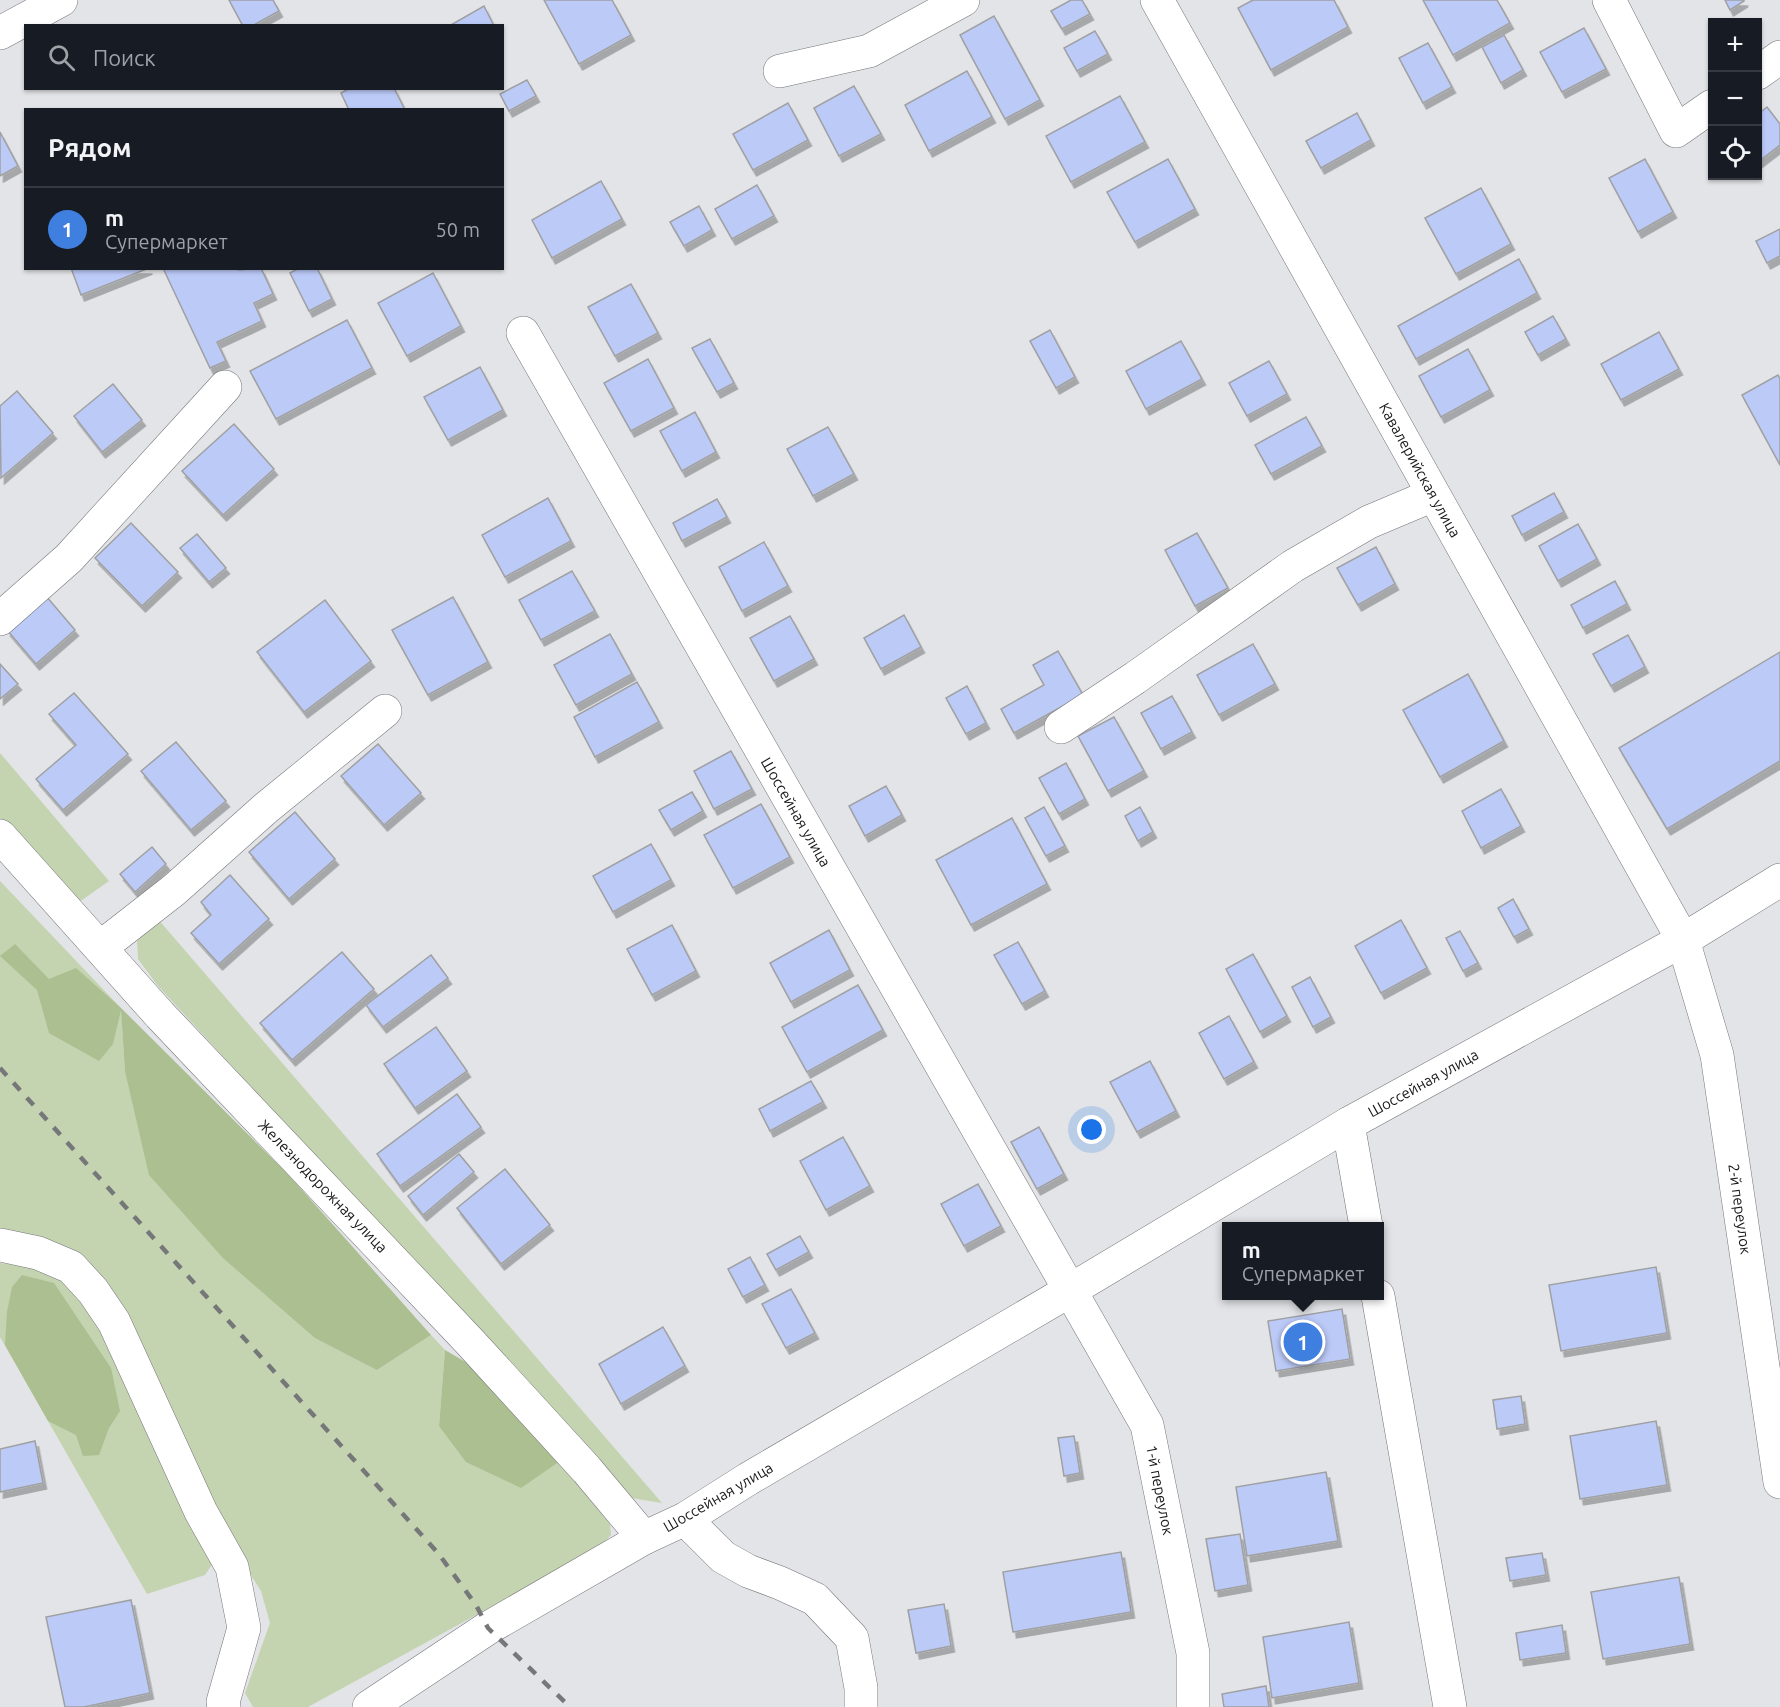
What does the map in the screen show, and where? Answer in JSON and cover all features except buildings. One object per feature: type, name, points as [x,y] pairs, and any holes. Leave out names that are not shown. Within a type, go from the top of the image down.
[{"type":"street","points":[[0,33],[61,0]]},
{"type":"street","points":[[780,71],[869,51],[963,0]]},
{"type":"street","name":"Кавалерийская улица","points":[[1157,0],[1683,940]]},
{"type":"street","points":[[1609,0],[1677,131],[1708,109]]},
{"type":"street","points":[[1759,72],[1780,57]]},
{"type":"street","name":"Шоссейная улица","points":[[523,333],[1069,1291]]},
{"type":"street","points":[[0,619],[69,558],[225,387]]},
{"type":"street","points":[[1061,726],[1135,678],[1293,566],[1369,522],[1433,495]]},
{"type":"street","points":[[101,947],[174,890],[266,808],[385,711]]},
{"type":"street","name":"Железнодорожная улица","points":[[0,836],[160,1015],[470,1342],[587,1470],[644,1538]]},
{"type":"street","name":"Шоссейная улица","points":[[369,1707],[488,1628],[644,1538],[685,1519],[748,1479],[1348,1124],[1683,940],[1780,880]]},
{"type":"street","name":"2-й переулок","points":[[1683,940],[1717,1055],[1780,1482]]},
{"type":"street","points":[[1348,1124],[1365,1222]]},
{"type":"street","points":[[0,1245],[38,1253],[71,1267],[93,1291],[114,1322],[201,1512],[232,1567],[244,1628],[223,1702],[224,1707]]},
{"type":"street","name":"1-й переулок","points":[[1069,1291],[1147,1425],[1193,1653],[1192,1707]]},
{"type":"street","points":[[1379,1300],[1450,1707]]},
{"type":"street","points":[[685,1519],[723,1557],[747,1571],[815,1599],[852,1638],[861,1688],[861,1707]]},
{"type":"green space","points":[[0,753],[109,881],[75,905],[0,823]]},
{"type":"green space","points":[[0,881],[121,1008],[125,1071],[377,1370],[431,1335],[445,1350],[439,1426],[560,1461],[610,1524],[611,1535],[597,1549],[308,1707],[253,1707],[245,1693],[270,1623],[261,1591],[224,1532],[94,1278],[0,1235]]},
{"type":"green space","points":[[157,918],[662,1503],[631,1498],[158,986],[138,959],[137,939]]},
{"type":"green space","points":[[15,944],[49,979],[76,968],[121,1008],[287,1173],[431,1335],[377,1370],[315,1338],[223,1258],[149,1175],[125,1071],[121,1010],[113,1044],[99,1061],[49,1033],[37,990],[0,956]]},
{"type":"green space","points":[[0,1263],[49,1269],[76,1286],[122,1367],[213,1563],[205,1575],[147,1594],[0,1337]]},
{"type":"green space","points":[[22,1275],[54,1283],[111,1368],[120,1411],[109,1428],[99,1455],[83,1456],[76,1435],[48,1421],[5,1345],[7,1312],[12,1287]]},
{"type":"green space","points":[[445,1350],[469,1364],[560,1461],[521,1488],[466,1462],[439,1426]]},
{"type":"railway","points":[[0,1068],[438,1553],[476,1605],[488,1628],[570,1707]]},
{"type":"place","name":"m","points":[[1303,1342]]}]
